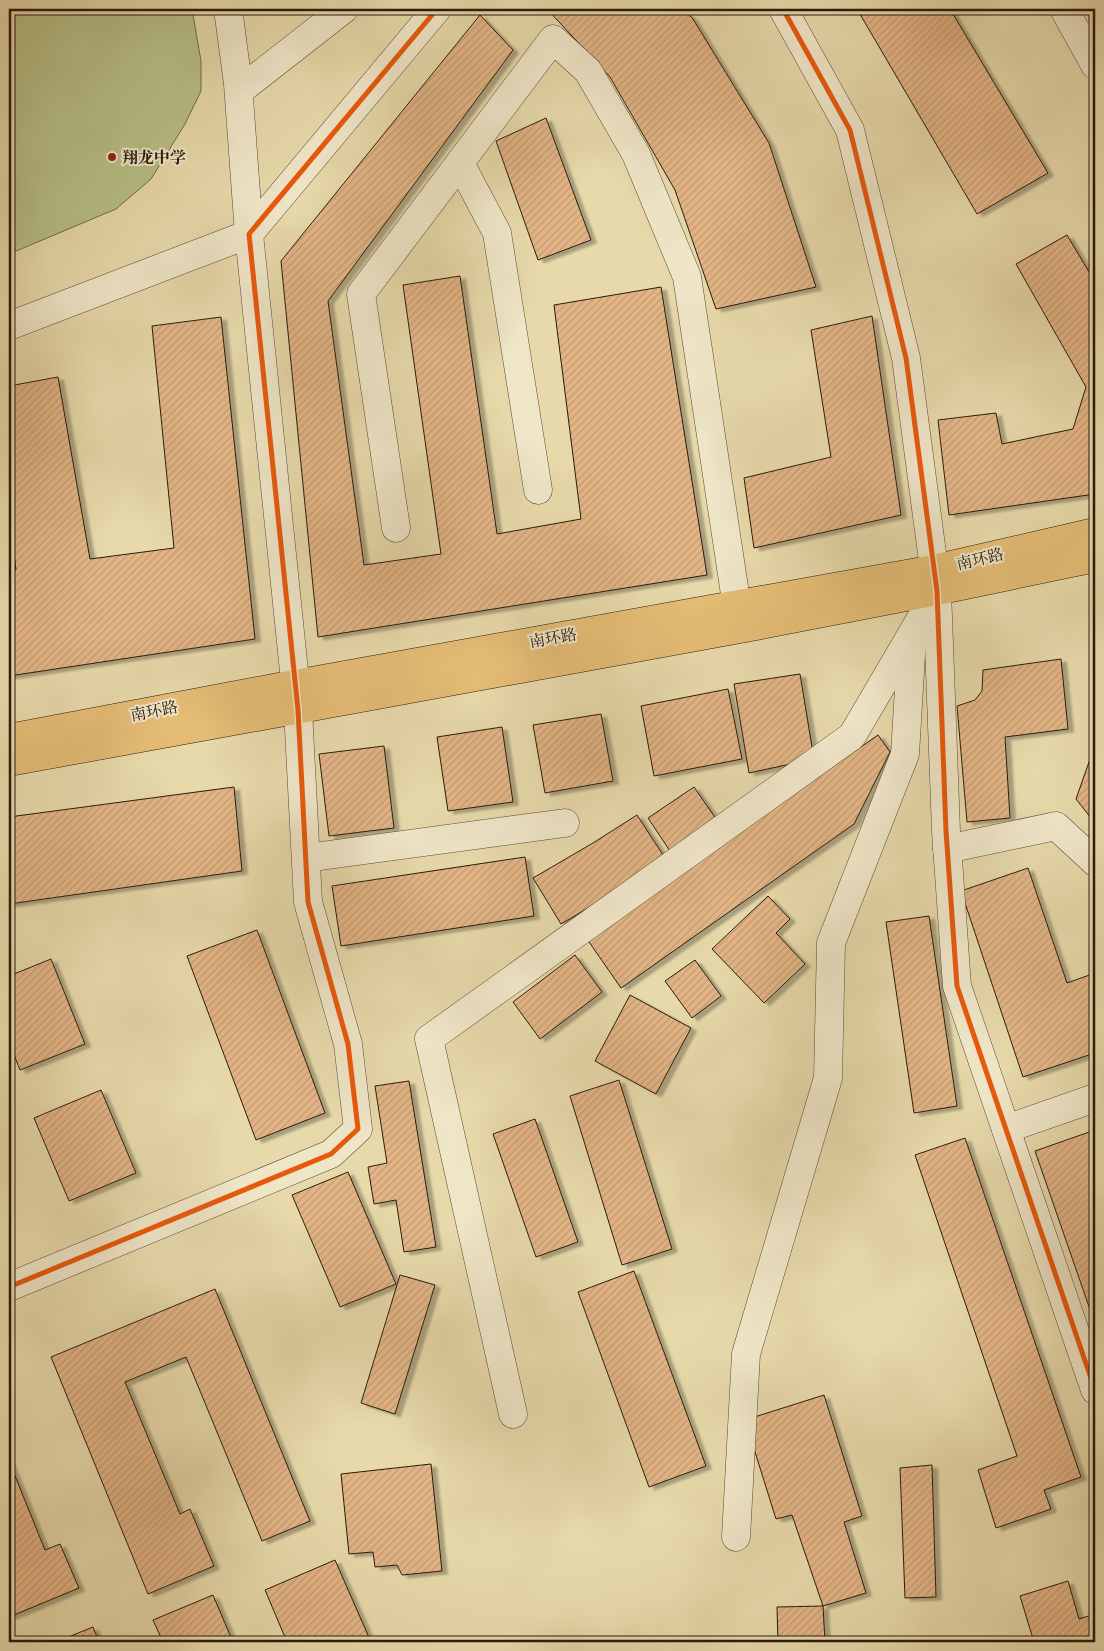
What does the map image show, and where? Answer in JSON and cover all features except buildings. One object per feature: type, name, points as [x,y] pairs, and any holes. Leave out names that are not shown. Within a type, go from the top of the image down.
[{"type":"main road","name":"南环路","points":[[935,580],[1095,532]]},
{"type":"main road","name":"南环路","points":[[9,738],[297,697],[935,580],[1095,558]]},
{"type":"main road","name":"南环路","points":[[9,762],[297,697]]},
{"type":"street","points":[[9,1287],[331,1154],[358,1128],[348,1044],[308,902],[297,697],[250,234],[239,91],[228,9]]},
{"type":"street","points":[[239,91],[344,9]]},
{"type":"street","points":[[9,326],[250,234],[436,9]]},
{"type":"street","points":[[783,9],[850,130],[906,358],[935,580],[947,849],[957,986],[1095,1390]]},
{"type":"street","points":[[1064,9],[1095,65]]},
{"type":"street","points":[[396,528],[361,294],[553,40],[588,71],[636,154],[687,277],[739,617]]},
{"type":"street","points":[[460,163],[497,233],[538,490]]},
{"type":"street","points":[[512,1414],[430,1039],[852,736],[913,632],[935,580]]},
{"type":"street","points":[[736,1537],[746,1354],[828,1078],[831,942],[905,754],[913,632]]},
{"type":"street","points":[[306,858],[566,823]]},
{"type":"street","points":[[947,849],[1056,826],[1095,862]]},
{"type":"street","points":[[1006,1129],[1095,1098]]},
{"type":"green space","name":"翔龙中学","points":[[9,9],[192,9],[201,61],[201,91],[185,124],[151,179],[116,209],[9,254]]},
{"type":"cycle path","points":[[9,1287],[331,1154],[358,1129],[348,1044],[308,902],[298,710],[249,234],[437,9]]},
{"type":"cycle path","points":[[783,9],[850,130],[906,358],[937,591],[946,831],[957,986],[1095,1390]]},
{"type":"place","name":"翔龙中学","points":[[112,157]]}]
